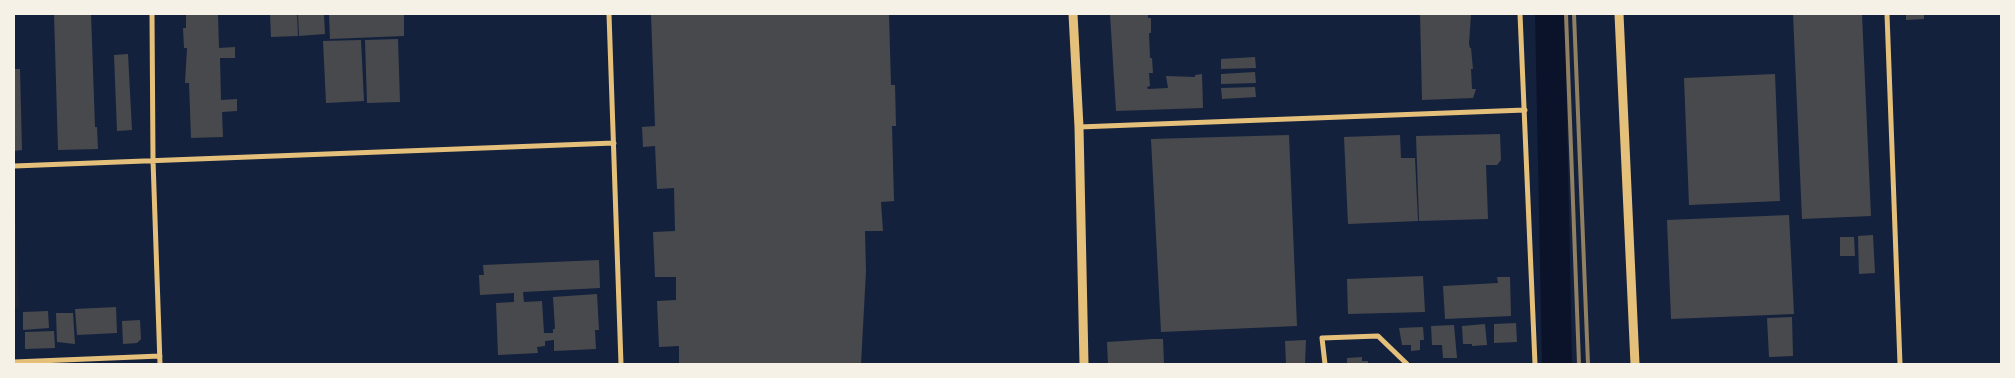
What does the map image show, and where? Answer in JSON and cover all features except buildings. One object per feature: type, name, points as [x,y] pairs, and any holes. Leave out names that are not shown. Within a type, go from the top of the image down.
[{"type":"street","points":[[152,14],[153,160],[160,364]]},
{"type":"street","points":[[609,14],[621,364]]},
{"type":"street","points":[[1073,14],[1079,127],[1084,364]]},
{"type":"street","points":[[1520,14],[1535,364]]},
{"type":"street","points":[[1619,14],[1635,364]]},
{"type":"street","points":[[1887,14],[1900,364]]},
{"type":"street","points":[[1079,127],[1525,110]]},
{"type":"street","points":[[14,166],[614,143]]},
{"type":"street","points":[[1325,364],[1322,338],[1378,336],[1407,364]]},
{"type":"street","points":[[14,362],[160,356]]},
{"type":"shaded area","points":[[14,178],[19,308],[14,308]]},
{"type":"waterway","points":[[1550,14],[1557,364]]},
{"type":"railway","points":[[1566,14],[1579,364]]},
{"type":"railway","points":[[1574,14],[1588,364]]}]
